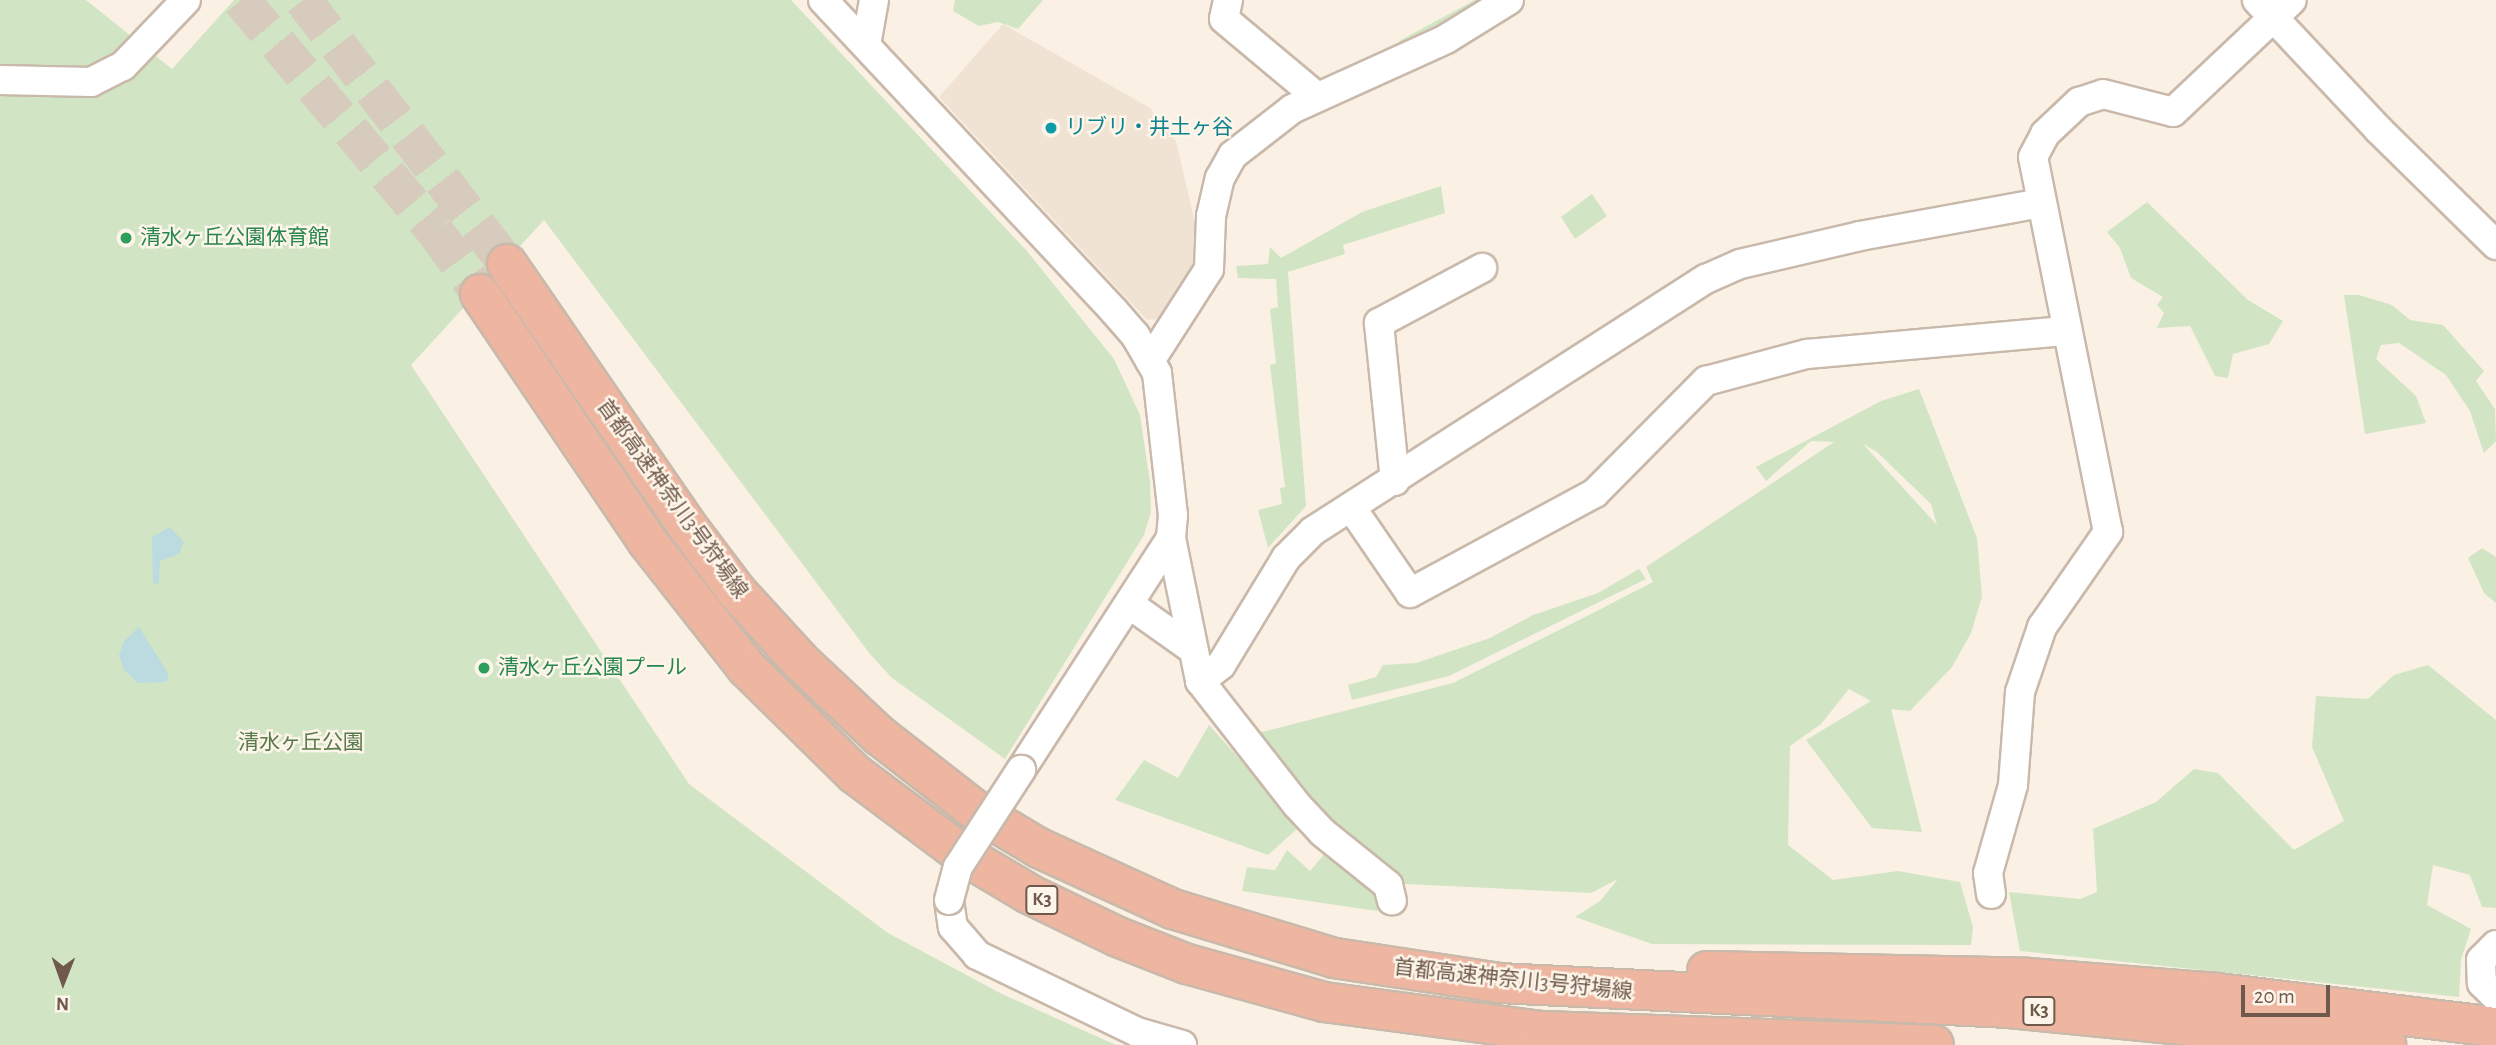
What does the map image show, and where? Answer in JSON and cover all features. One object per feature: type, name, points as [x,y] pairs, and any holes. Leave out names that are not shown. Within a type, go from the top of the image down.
[{"type":"highway","name":"首都高速神奈川3号狩場線","points":[[507,264],[737,592],[800,661],[932,779],[1039,848],[1173,909],[1275,942],[1387,968],[1542,987],[1862,988],[2008,1008],[2218,1011],[2386,1045]]},
{"type":"highway","name":"首都高速神奈川3号狩場線","points":[[480,293],[685,596],[784,709],[855,774],[962,854],[1096,926],[1187,964],[1324,1002],[1541,1031],[1934,1045]]},
{"type":"highway","points":[[1324,1002],[1394,1028],[1472,1045]]},
{"type":"highway","points":[[2218,1011],[2496,1027]]},
{"type":"street","points":[[0,80],[91,82],[123,66],[186,0]]},
{"type":"street","points":[[824,0],[1114,311],[1150,361],[1163,400],[1171,538],[1191,648],[1200,681],[1297,805],[1322,832],[1388,885],[1392,901]]},
{"type":"street","points":[[866,45],[874,0]]},
{"type":"street","points":[[1228,0],[1224,19],[1317,96]]},
{"type":"street","points":[[1150,361],[1209,269],[1211,216],[1220,178],[1233,155],[1292,109],[1446,39],[1509,0]]},
{"type":"street","points":[[1990,894],[1988,873],[2013,785],[2020,692],[2042,627],[2108,532],[2033,157],[2045,134],[2079,102],[2104,94],[2173,112],[2274,6],[2379,130],[2496,245]]},
{"type":"street","points":[[1200,681],[1221,664],[1286,558],[1313,531],[1395,481],[1638,319],[1740,264],[1860,236],[2041,203]]},
{"type":"street","points":[[1395,481],[1379,323],[1482,268]]},
{"type":"street","points":[[1351,507],[1410,593],[1595,493],[1706,381],[1807,354],[2067,331]]},
{"type":"street","points":[[1171,538],[958,867],[949,900],[953,927],[977,955],[1137,1032],[1182,1045]]},
{"type":"street","points":[[1129,604],[1191,648]]},
{"type":"street","points":[[2496,945],[2481,960],[2483,983],[2496,997]]},
{"type":"shaded area","points":[[1003,24],[1150,108],[1176,141],[1203,257],[1165,318],[1147,320],[939,97]]},
{"type":"green space","name":"清水ヶ丘公園","points":[[0,0],[86,0],[172,69],[234,0],[791,0],[1026,250],[1114,359],[1140,415],[1150,482],[1151,512],[1144,535],[1005,759],[892,678],[870,654],[544,220],[411,365],[689,784],[888,933],[1002,994],[1116,1045],[0,1045]]},
{"type":"green space","points":[[955,0],[1043,0],[1018,29],[998,22],[979,26],[953,11]]},
{"type":"green space","points":[[1475,0],[1497,0],[1403,49],[1399,41]]},
{"type":"green space","points":[[1441,186],[1445,213],[1343,245],[1345,254],[1288,272],[1306,506],[1268,548],[1258,510],[1282,504],[1280,488],[1285,487],[1270,365],[1276,363],[1270,309],[1278,307],[1276,279],[1238,278],[1236,266],[1268,264],[1270,247],[1281,258],[1362,212]]},
{"type":"green space","points":[[1592,194],[1607,216],[1575,239],[1561,217]]},
{"type":"green space","points":[[2147,202],[2248,300],[2283,321],[2269,344],[2233,354],[2228,378],[2215,376],[2190,326],[2157,328],[2164,313],[2157,305],[2163,297],[2131,278],[2120,248],[2107,232]]},
{"type":"green space","points":[[2344,295],[2359,295],[2392,305],[2410,320],[2443,325],[2484,371],[2476,381],[2495,409],[2496,441],[2484,453],[2470,411],[2446,375],[2399,343],[2381,345],[2376,359],[2416,396],[2426,423],[2365,434]]},
{"type":"green space","points":[[1919,389],[1977,538],[1982,597],[1971,633],[1952,667],[1910,711],[1891,709],[1922,832],[1872,828],[1806,740],[1871,701],[1849,689],[1821,724],[1790,746],[1788,845],[1833,880],[1898,871],[1960,882],[1973,927],[1971,945],[1652,944],[1575,917],[1600,901],[1618,879],[1591,893],[1405,884],[1322,814],[1254,734],[1453,683],[1653,582],[1646,567],[1834,442],[1811,441],[1766,481],[1756,467],[1881,401]],"holes":[[[1863,444],[1877,452],[1931,504],[1937,525]]]},
{"type":"green space","points":[[2482,548],[2496,557],[2496,603],[2484,593],[2468,558]]},
{"type":"green space","points":[[1639,569],[1646,579],[1449,676],[1352,700],[1348,685],[1376,677],[1383,665],[1416,663],[1490,638],[1533,615],[1598,593]]},
{"type":"green space","points":[[2428,665],[2496,720],[2496,908],[2482,907],[2470,875],[2433,865],[2427,905],[2471,929],[2461,960],[2459,997],[2020,951],[2009,892],[2080,899],[2097,892],[2093,829],[2156,802],[2194,769],[2218,773],[2294,850],[2344,821],[2312,747],[2316,696],[2368,699],[2394,675]]},
{"type":"green space","points":[[1209,725],[1300,826],[1268,855],[1115,800],[1144,760],[1178,778]]},
{"type":"green space","points":[[1287,850],[1310,871],[1327,851],[1382,895],[1377,911],[1242,891],[1247,867],[1275,870]]},
{"type":"water","points":[[170,527],[184,542],[179,554],[160,561],[159,583],[153,584],[152,537]]},
{"type":"water","points":[[139,627],[169,675],[166,682],[138,683],[124,670],[119,655],[124,641]]},
{"type":"tunnel","points":[[241,0],[435,231],[480,294]]},
{"type":"tunnel","points":[[303,0],[507,264]]},
{"type":"place","name":"リブリ・井土ヶ谷","points":[[1051,128]]},
{"type":"place","name":"清水ヶ丘公園体育館","points":[[126,238]]},
{"type":"place","name":"清水ヶ丘公園プール","points":[[484,668]]}]
